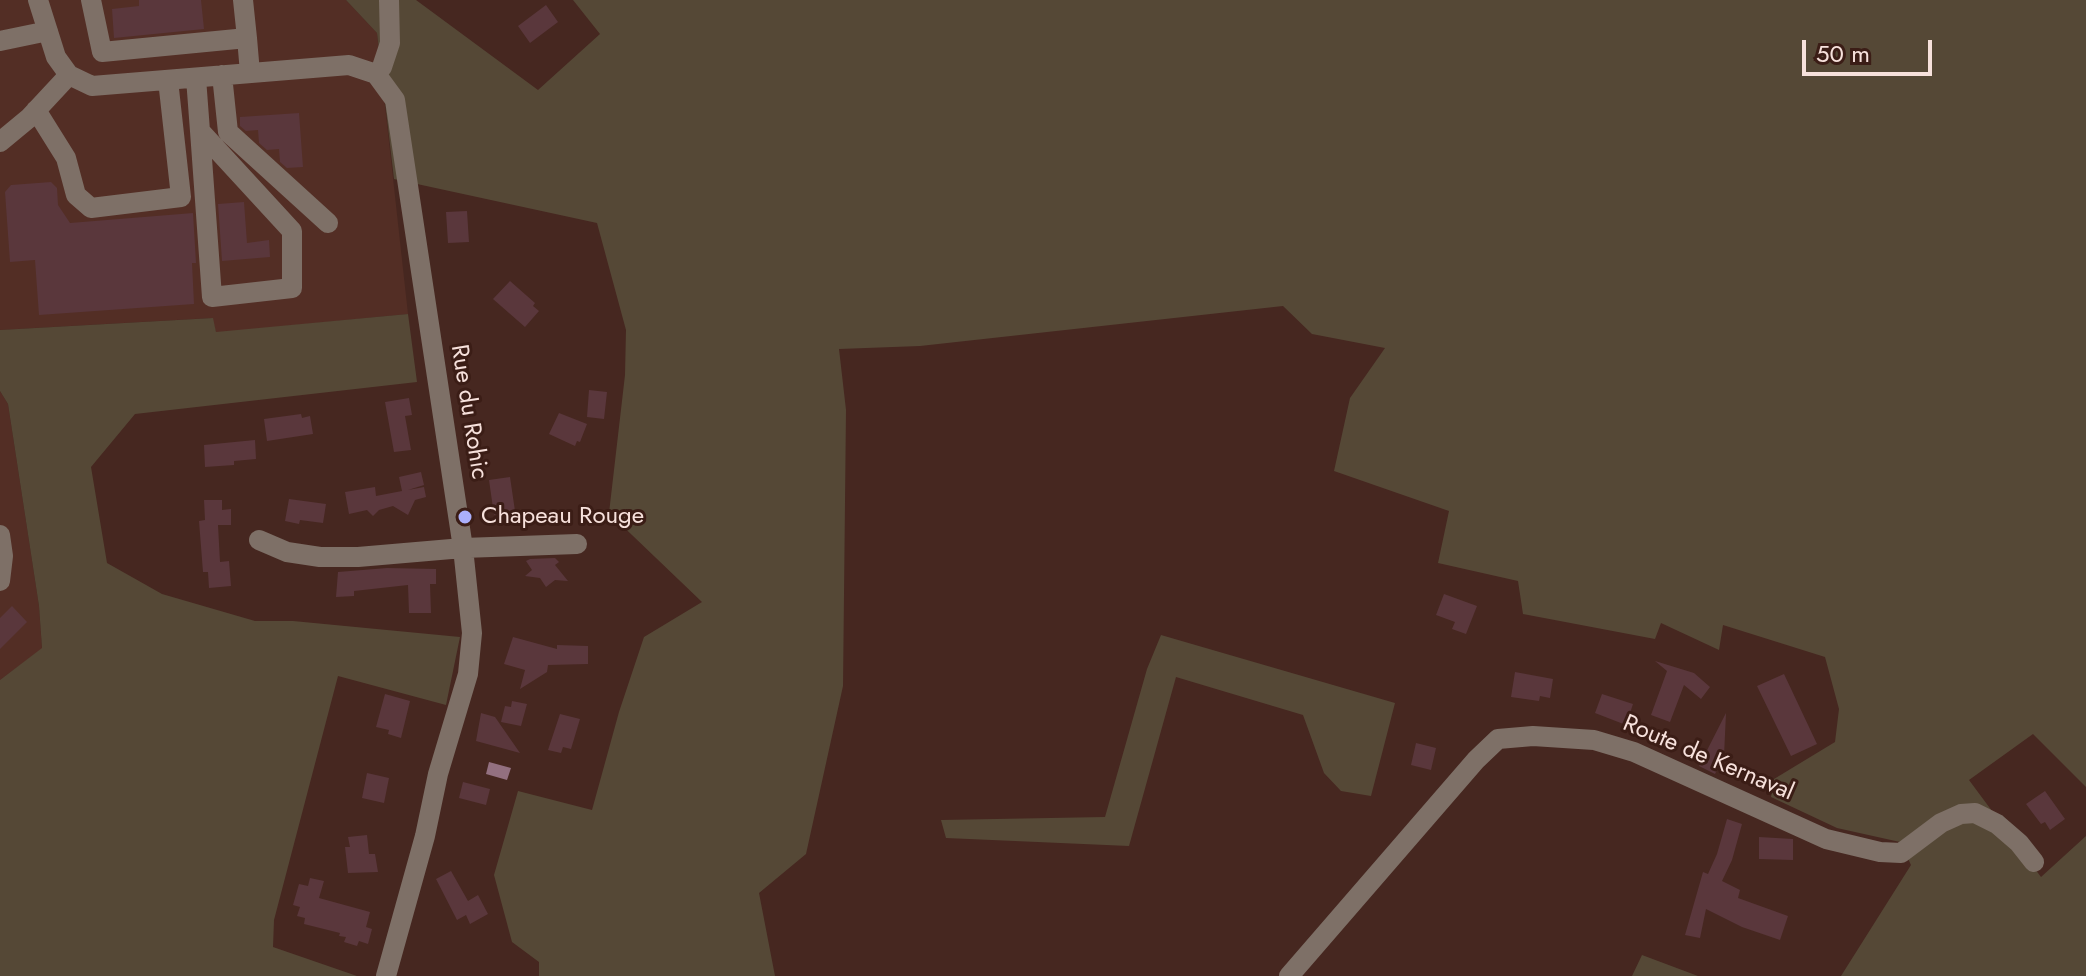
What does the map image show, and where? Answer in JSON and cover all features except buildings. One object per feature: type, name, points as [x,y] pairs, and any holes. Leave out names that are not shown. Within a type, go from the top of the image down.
[{"type":"street","points":[[38,0],[56,57],[69,75],[92,86],[349,65],[376,74],[382,67],[390,43],[389,0]]},
{"type":"street","points":[[91,0],[102,52],[247,38]]},
{"type":"street","points":[[243,0],[250,73]]},
{"type":"street","points":[[0,41],[48,31]]},
{"type":"street","name":"Rue du Rohic","points":[[376,74],[395,100],[463,548],[472,633],[468,674],[438,774],[425,836],[386,976]]},
{"type":"street","points":[[0,142],[69,75]]},
{"type":"street","points":[[222,75],[228,132],[328,223]]},
{"type":"street","points":[[196,78],[212,297],[292,288],[292,231],[200,131]]},
{"type":"street","points":[[36,110],[66,158],[76,195],[91,208],[181,197],[168,80]]},
{"type":"street","points":[[0,535],[3,556],[0,581]]},
{"type":"street","points":[[259,540],[287,552],[320,557],[577,544]]},
{"type":"street","name":"Route de Kernaval","points":[[1289,976],[1466,771],[1498,739],[1533,736],[1587,740],[1634,752],[1826,839],[1880,852],[1901,853],[1941,823],[1961,814],[1975,813],[1997,824],[2019,843],[2034,862]]},
{"type":"shaded area","points":[[0,0],[346,0],[377,33],[408,314],[216,333],[212,318],[0,330]]},
{"type":"shaded area","points":[[346,0],[416,0],[538,90],[600,34],[573,0],[2086,0],[2086,787],[2033,734],[1969,780],[2041,877],[2086,836],[2086,976],[1841,976],[1911,865],[1900,842],[1837,828],[1771,797],[1774,779],[1835,742],[1839,709],[1825,657],[1723,625],[1719,650],[1661,623],[1655,639],[1523,614],[1518,581],[1438,563],[1449,511],[1334,471],[1350,398],[1385,348],[1312,334],[1283,306],[920,346],[839,349],[846,410],[843,686],[806,854],[759,893],[775,976],[539,976],[539,962],[512,942],[494,875],[518,791],[592,810],[644,637],[702,602],[609,513],[625,375],[626,330],[597,223],[394,179],[377,33]]},
{"type":"shaded area","points":[[408,314],[417,382],[135,414],[91,467],[107,563],[162,594],[255,621],[293,621],[460,637],[446,705],[338,676],[274,920],[273,947],[357,976],[0,976],[0,680],[42,648],[39,606],[8,404],[0,391],[0,330],[213,318],[216,332]]},
{"type":"shaded area","points":[[0,391],[8,404],[39,606],[42,649],[0,680]]},
{"type":"shaded area","points":[[1161,635],[1395,703],[1371,796],[1341,791],[1324,773],[1303,715],[1176,677],[1129,846],[946,838],[941,820],[1105,817],[1147,669]]},
{"type":"shaded area","points":[[489,762],[511,768],[507,780],[486,774]]},
{"type":"shaded area","points":[[1642,955],[1698,976],[1632,976]]},
{"type":"place","name":"Chapeau Rouge","points":[[465,517]]}]
